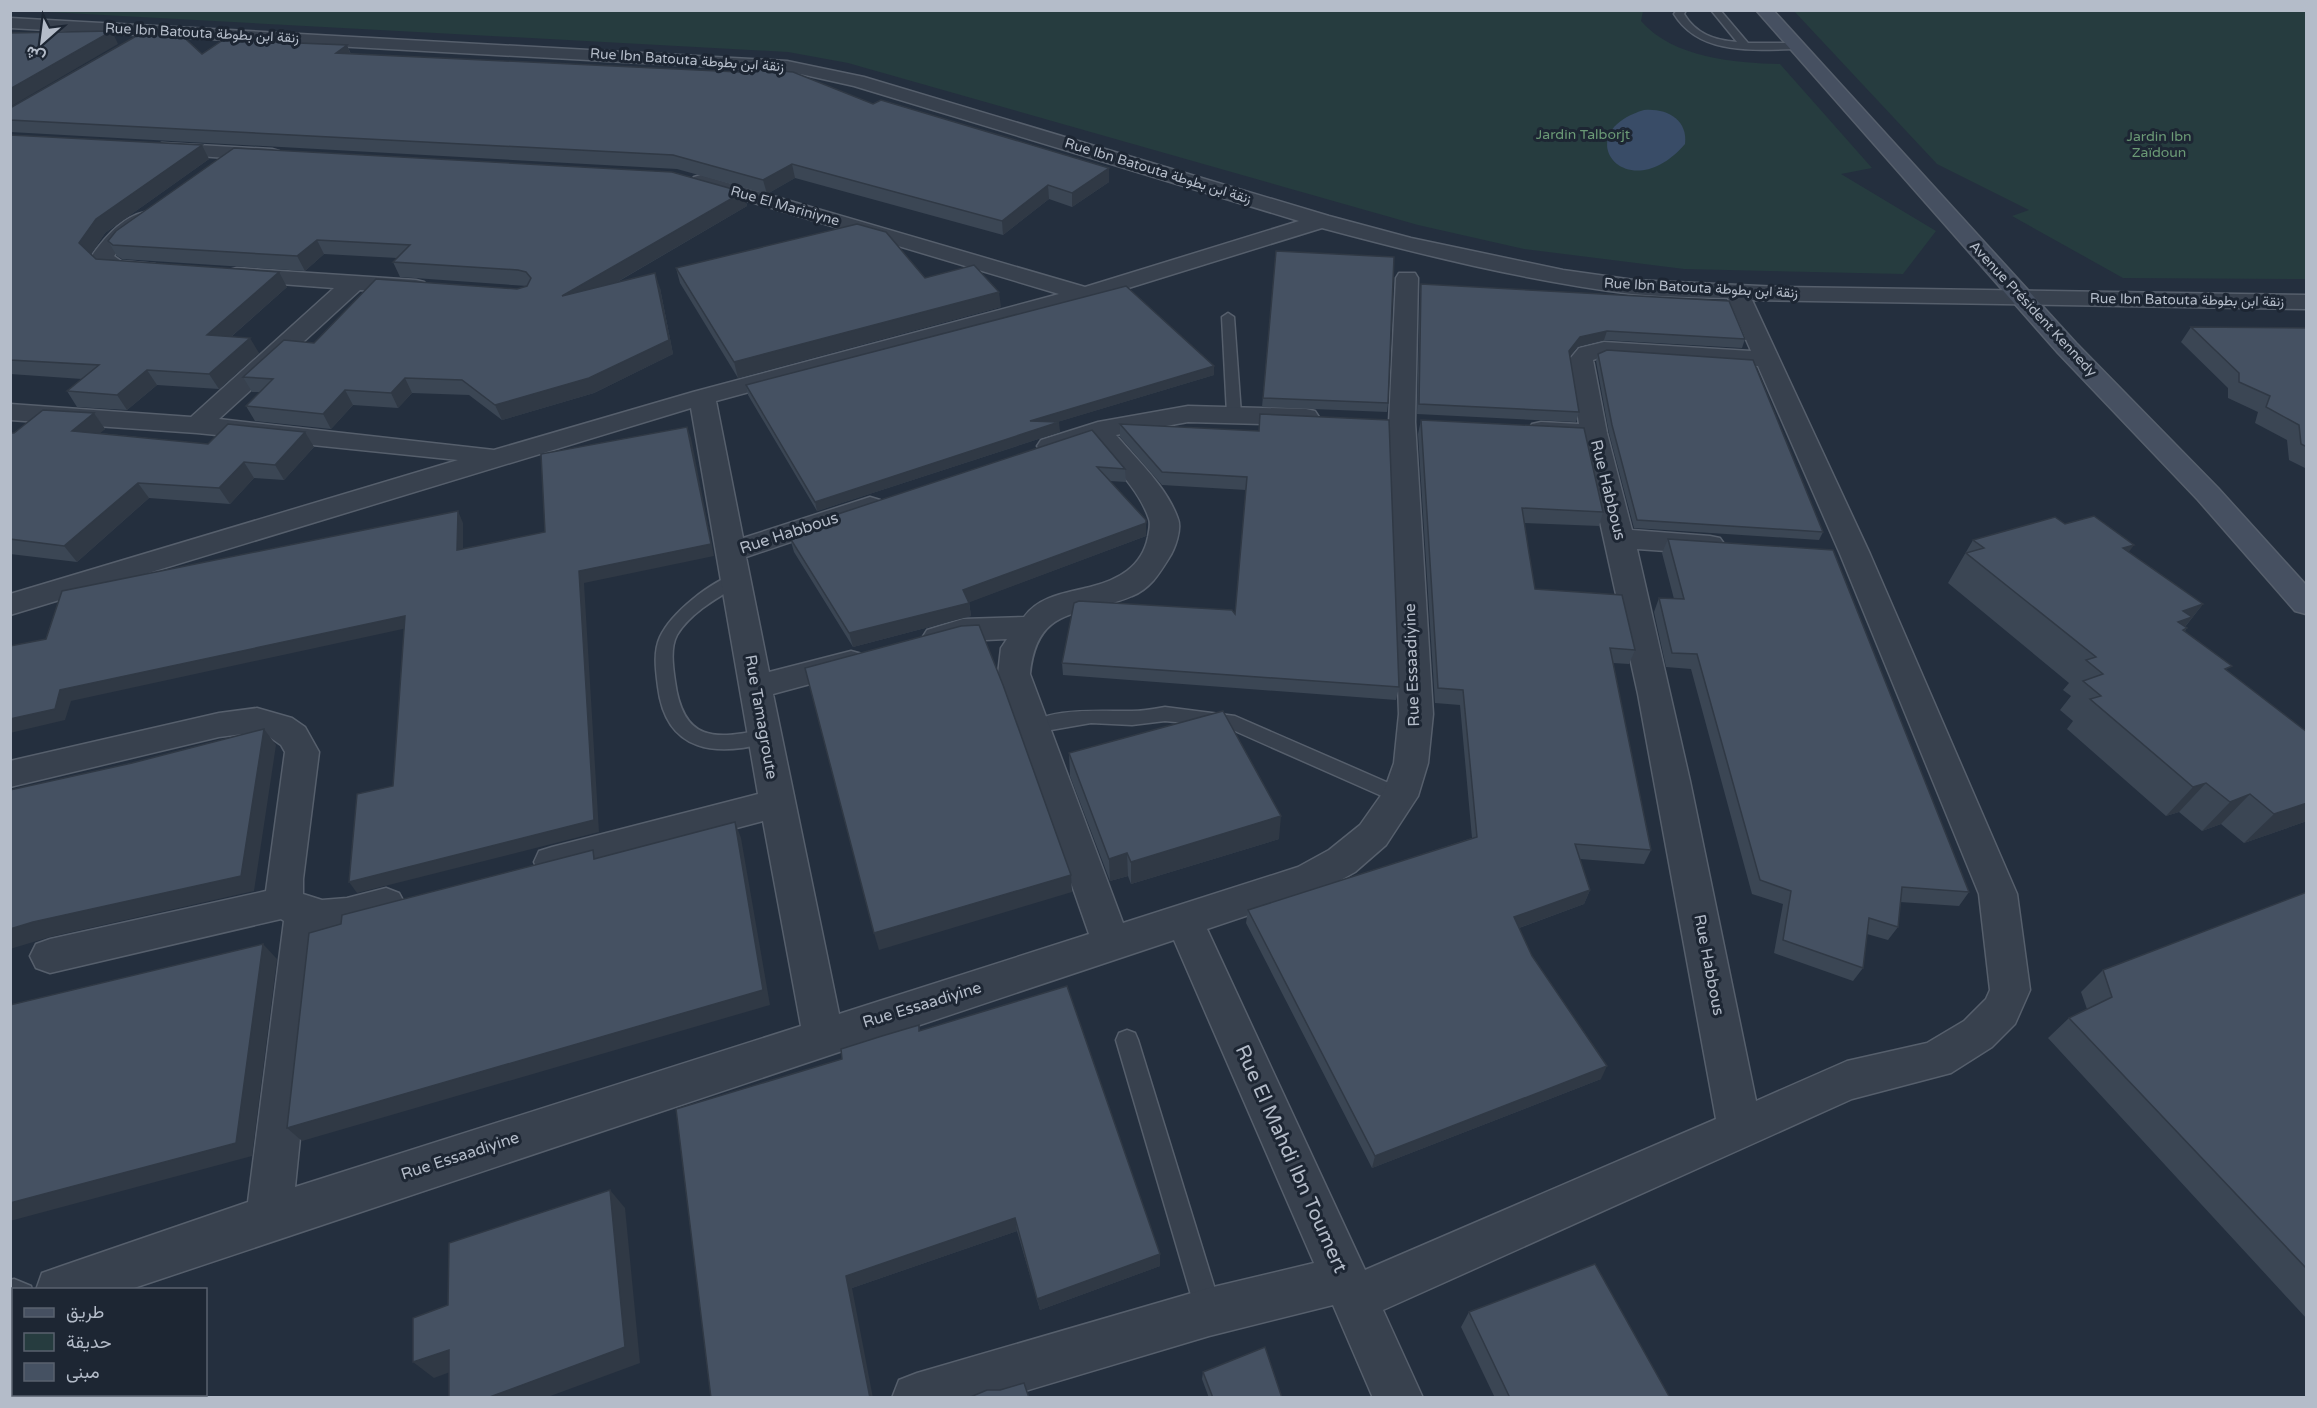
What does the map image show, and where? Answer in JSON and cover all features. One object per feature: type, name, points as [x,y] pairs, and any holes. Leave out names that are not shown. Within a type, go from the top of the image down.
[{"type":"street","name":"Avenue Président Kennedy","points":[[1764,10],[2021,296],[2208,494],[2307,604]]},
{"type":"street","name":"Rue Ibn Batouta زنقة ابن بطوطة","points":[[10,23],[642,56],[796,67],[858,81],[1321,221],[1421,247],[1563,277],[1634,287],[1737,292],[2307,302]]},
{"type":"street","points":[[125,48],[157,31]]},
{"type":"street","points":[[140,148],[294,157]]},
{"type":"street","points":[[212,170],[234,153]]},
{"type":"street","name":"Rue El Mariniyne","points":[[677,177],[1085,294]]},
{"type":"street","points":[[163,271],[115,267],[102,257],[115,239],[164,204]]},
{"type":"street","points":[[10,605],[702,397],[1085,294],[1321,221]]},
{"type":"street","points":[[211,274],[441,289]]},
{"type":"street","name":"Rue Essaadiyine","points":[[70,1288],[145,1274],[269,1218],[823,1036],[1112,945],[1310,879],[1341,861],[1373,835],[1400,796],[1411,764],[1416,714],[1402,422],[1407,278]]},
{"type":"street","points":[[197,425],[354,283]]},
{"type":"street","points":[[918,1398],[1209,1312],[1349,1289],[1458,1251],[1740,1130],[1847,1081],[1936,1060],[1978,1034],[2001,1011],[2010,990],[1998,894],[1838,553],[1767,359],[1737,292]]},
{"type":"street","points":[[1594,433],[1581,360],[1584,354],[1604,349],[1767,359]]},
{"type":"street","name":"Rue Tamagroute","points":[[702,397],[777,803],[823,1036]]},
{"type":"street","points":[[10,412],[197,425],[498,457]]},
{"type":"street","points":[[1021,456],[1098,430],[1188,414],[1332,419]]},
{"type":"street","name":"Rue Habbous","points":[[1515,429],[1594,433],[1621,539],[1699,912],[1740,1130]]},
{"type":"street","points":[[1098,430],[1151,494],[1165,521],[1160,550],[1143,575],[1122,589],[1058,606],[1041,616],[1017,648],[1014,674],[1098,900],[1112,945]]},
{"type":"street","name":"Rue Habbous","points":[[734,566],[899,496]]},
{"type":"street","points":[[1621,539],[1738,547]]},
{"type":"street","points":[[912,645],[963,630],[1031,627]]},
{"type":"street","points":[[756,687],[881,655]]},
{"type":"street","points":[[10,774],[219,725],[257,720],[280,727],[292,736],[302,752],[284,879],[294,908],[269,1218]]},
{"type":"street","points":[[521,870],[777,803]]},
{"type":"street","points":[[50,956],[294,908],[346,914],[416,897]]},
{"type":"street","name":"Rue El Mahdi Ibn Toumert","points":[[1184,920],[1398,1398]]},
{"type":"lane","points":[[1682,10],[1679,14],[1681,20],[1692,32],[1718,42],[1745,46],[1795,46]]},
{"type":"lane","points":[[1714,10],[1745,46]]},
{"type":"lane","points":[[1228,317],[1234,414]]},
{"type":"lane","points":[[734,566],[671,630],[664,648],[666,689],[678,725],[693,738],[714,744],[734,744],[765,736]]},
{"type":"lane","points":[[1034,731],[1047,724],[1091,716],[1132,718],[1165,714],[1229,721],[1400,796]]},
{"type":"lane","points":[[1127,1040],[1209,1312]]},
{"type":"green space","name":"Jardin Talborjt","points":[[11,10],[1643,11],[1641,21],[1654,33],[1687,51],[1725,60],[1780,64],[1872,168],[1841,174],[1936,231],[1903,274],[1684,269],[1524,249],[1418,225],[848,63],[788,52]]},
{"type":"green space","name":"Jardin Ibn Zaïdoun","points":[[1794,11],[2306,11],[2306,279],[2123,278],[2012,216],[2029,210],[1937,164]]},
{"type":"water","points":[[1644,110],[1660,111],[1674,117],[1683,128],[1685,144],[1663,163],[1643,170],[1626,169],[1613,161],[1607,149],[1609,134],[1621,121]]},
{"type":"building","points":[[176,30],[202,54],[223,40],[347,45],[336,53],[739,72],[744,68],[793,72],[873,104],[881,100],[1109,168],[1072,193],[1048,185],[1002,221],[792,164],[763,180],[673,155],[10,120],[10,108],[145,31]]},
{"type":"building","points":[[112,31],[10,89],[10,33]]},
{"type":"building","points":[[10,135],[202,145],[96,219],[79,243],[96,259],[279,272],[207,335],[250,338],[209,374],[147,370],[117,395],[67,391],[99,365],[10,360]]},
{"type":"building","points":[[234,148],[672,172],[743,192],[562,296],[655,273],[669,340],[589,378],[495,405],[462,380],[405,378],[391,393],[345,390],[323,414],[246,406],[273,379],[243,377],[284,340],[314,343],[376,279],[517,289],[527,286],[531,278],[526,272],[518,270],[393,262],[410,245],[317,240],[297,256],[113,245],[108,241],[116,231]]},
{"type":"building","points":[[857,224],[886,232],[925,278],[974,265],[999,292],[734,362],[676,268]]},
{"type":"building","points":[[1276,251],[1394,257],[1388,403],[1263,398]]},
{"type":"building","points":[[1421,284],[1729,301],[1745,339],[1607,331],[1580,337],[1569,351],[1579,412],[1419,404]]},
{"type":"building","points":[[1126,286],[1214,366],[1030,421],[1059,422],[815,502],[746,385]]},
{"type":"building","points":[[2191,327],[2307,328],[2307,447],[2301,444],[2299,425],[2266,407],[2270,396],[2239,382],[2239,373]]},
{"type":"building","points":[[1607,350],[1753,360],[1823,532],[1637,520],[1612,425],[1598,354]]},
{"type":"building","points":[[43,410],[94,413],[72,431],[208,444],[228,424],[305,432],[275,465],[244,462],[219,488],[138,483],[64,546],[10,539],[10,433],[14,433]]},
{"type":"building","points":[[1260,414],[1389,420],[1399,687],[1062,663],[1074,603],[1079,601],[1232,610],[1235,614],[1247,477],[1162,472],[1120,424],[1259,431]]},
{"type":"building","points":[[1421,420],[1584,428],[1603,512],[1522,508],[1529,553],[1535,589],[1622,595],[1635,650],[1610,648],[1651,850],[1575,844],[1590,890],[1514,917],[1532,956],[1607,1066],[1375,1156],[1248,910],[1477,837],[1463,690],[1438,688]]},
{"type":"building","points":[[687,427],[711,544],[579,571],[594,820],[349,882],[357,794],[393,786],[405,616],[60,690],[55,709],[10,719],[10,646],[46,639],[62,591],[458,511],[457,550],[545,532],[541,454]]},
{"type":"building","points":[[1092,430],[1125,469],[1097,467],[1146,520],[1146,523],[963,590],[969,603],[849,633],[790,538],[830,525],[826,518]]},
{"type":"building","points":[[2094,516],[2134,545],[2123,548],[2203,604],[2183,611],[2192,617],[2178,622],[2187,628],[2183,630],[2232,666],[2225,669],[2307,732],[2307,803],[2274,814],[2250,794],[2230,802],[2206,783],[2193,787],[2090,699],[2101,696],[2083,681],[2103,674],[2086,660],[2096,657],[1966,553],[1984,548],[1973,540],[2055,517],[2065,524]]},
{"type":"building","points":[[1668,539],[1833,550],[1969,892],[1902,887],[1898,927],[1869,918],[1863,968],[1783,940],[1791,891],[1760,880],[1697,654],[1672,653],[1659,598],[1684,599]]},
{"type":"building","points":[[979,625],[1003,685],[1071,875],[874,933],[805,668],[961,626]]},
{"type":"building","points":[[1223,711],[1281,816],[1131,862],[1127,853],[1109,859],[1069,753]]},
{"type":"building","points":[[264,729],[241,876],[10,929],[10,790],[132,763]]},
{"type":"building","points":[[735,822],[763,990],[287,1128],[309,933],[341,924],[342,915],[593,850],[594,859]]},
{"type":"building","points":[[2307,892],[2307,1269],[2069,1018],[2112,997],[2103,970]]},
{"type":"building","points":[[263,944],[236,1143],[10,1203],[10,1005]]},
{"type":"building","points":[[1067,986],[1160,1254],[1037,1299],[1015,1218],[846,1276],[870,1398],[711,1398],[676,1109],[842,1059],[841,1049],[882,1036],[919,1025],[919,1031]]},
{"type":"building","points":[[610,1190],[625,1347],[487,1398],[449,1398],[449,1350],[413,1362],[413,1318],[448,1305],[449,1243]]},
{"type":"building","points":[[1595,1264],[1670,1398],[1510,1398],[1469,1312]]},
{"type":"building","points":[[1265,1347],[1282,1398],[1213,1398],[1203,1372]]},
{"type":"building","points":[[1024,1383],[1029,1398],[968,1398],[987,1390],[1000,1390]]}]
